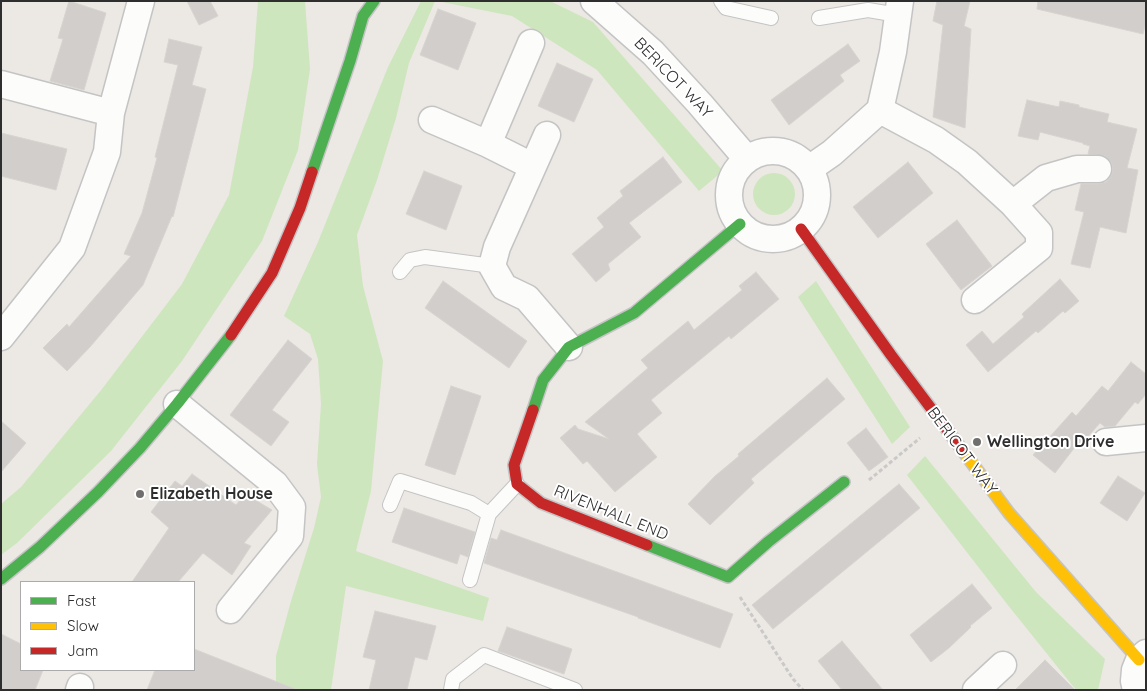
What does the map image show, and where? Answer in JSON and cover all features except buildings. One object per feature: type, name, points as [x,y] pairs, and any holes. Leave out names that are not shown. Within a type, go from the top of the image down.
[{"type":"street","points":[[1,338],[72,248],[107,152],[111,113],[141,1]]},
{"type":"street","points":[[360,1],[363,16]]},
{"type":"street","points":[[1,579],[40,547],[98,492],[140,448],[234,331],[272,273],[300,208],[350,61],[363,16],[374,1]]},
{"type":"street","name":"BERICOT WAY","points":[[594,1],[653,53],[747,159]]},
{"type":"street","points":[[809,169],[832,153],[880,110],[893,52],[899,8]]},
{"type":"street","points":[[488,144],[531,43]]},
{"type":"street","points":[[1,84],[111,113]]},
{"type":"street","points":[[880,110],[936,140],[967,162],[1013,204],[1039,233],[1038,248],[975,300]]},
{"type":"street","points":[[432,120],[488,144],[532,166]]},
{"type":"street","points":[[547,135],[497,247],[492,266],[504,287],[527,298],[569,347]]},
{"type":"street","points":[[773,151],[786,153],[799,159],[809,169],[815,180],[816,207],[810,219],[801,229],[790,236],[776,239],[763,238],[740,224],[731,204],[731,183],[737,170],[747,159],[760,153],[773,151]]},
{"type":"street","points":[[1013,204],[1046,178],[1077,169],[1098,170]]},
{"type":"street","points":[[517,484],[514,465],[543,380],[569,347],[634,313],[740,224]]},
{"type":"street","name":"BERICOT WAY","points":[[801,229],[1009,514],[1142,657],[1135,670],[1134,681],[1136,690]]},
{"type":"street","points":[[177,404],[275,484],[292,507],[290,536],[230,610]]},
{"type":"street","points":[[1106,442],[1146,438]]},
{"type":"street","points":[[728,577],[768,542],[844,482]]},
{"type":"street","name":"RIVENHALL END","points":[[517,484],[541,503],[728,577]]},
{"type":"street","points":[[976,690],[1003,665]]},
{"type":"lane","points":[[721,1],[726,8],[771,18]]},
{"type":"lane","points":[[819,18],[868,10],[899,8]]},
{"type":"lane","points":[[400,272],[410,260],[425,258],[492,266]]},
{"type":"lane","points":[[390,505],[400,481],[471,503],[489,514]]},
{"type":"lane","points":[[470,580],[489,514],[517,484]]},
{"type":"lane","points":[[451,690],[453,679],[484,655],[575,690]]},
{"type":"path","points":[[844,482],[865,484],[940,421]]},
{"type":"path","points":[[728,577],[793,679],[803,690]]},
{"type":"green space","points":[[258,1],[305,1],[310,69],[298,150],[262,241],[182,361],[111,451],[17,543],[1,555],[1,504],[21,487],[102,389],[182,284],[229,195],[253,67]]},
{"type":"green space","points":[[421,1],[435,1],[409,63],[396,118],[377,180],[357,235],[363,286],[383,361],[371,491],[356,551],[489,598],[483,621],[346,586],[331,690],[276,690],[276,656],[314,528],[321,497],[317,464],[321,404],[318,359],[310,334],[284,316],[318,242],[388,67]]},
{"type":"green space","points":[[437,1],[550,1],[593,22],[723,171],[699,191],[597,70],[512,16]]},
{"type":"green space","points":[[770,173],[778,173],[789,179],[795,194],[789,209],[778,215],[770,215],[759,209],[753,198],[753,190],[759,179]]},
{"type":"green space","points":[[816,281],[910,427],[892,444],[798,297]]},
{"type":"green space","points":[[925,456],[1036,592],[1105,659],[1098,690],[1076,690],[907,475]]},
{"type":"traffic: fast","points":[[312,172],[350,61],[363,16],[374,1]]},
{"type":"traffic: fast","points":[[533,410],[543,380],[569,347],[634,313],[740,224]]},
{"type":"traffic: fast","points":[[1,579],[40,547],[98,492],[140,448],[231,335]]},
{"type":"traffic: fast","points":[[647,545],[728,577],[768,542],[844,482]]},
{"type":"traffic: slow","points":[[963,451],[1009,513],[1139,660]]},
{"type":"traffic: jam","points":[[231,335],[272,273],[300,208],[312,172]]},
{"type":"traffic: jam","points":[[801,229],[891,355],[963,451]]},
{"type":"traffic: jam","points":[[533,410],[514,465],[517,484],[541,503],[647,545]]},
{"type":"place","name":"Wellington Drive","points":[[977,442]]},
{"type":"place","name":"Elizabeth House","points":[[140,494]]}]
